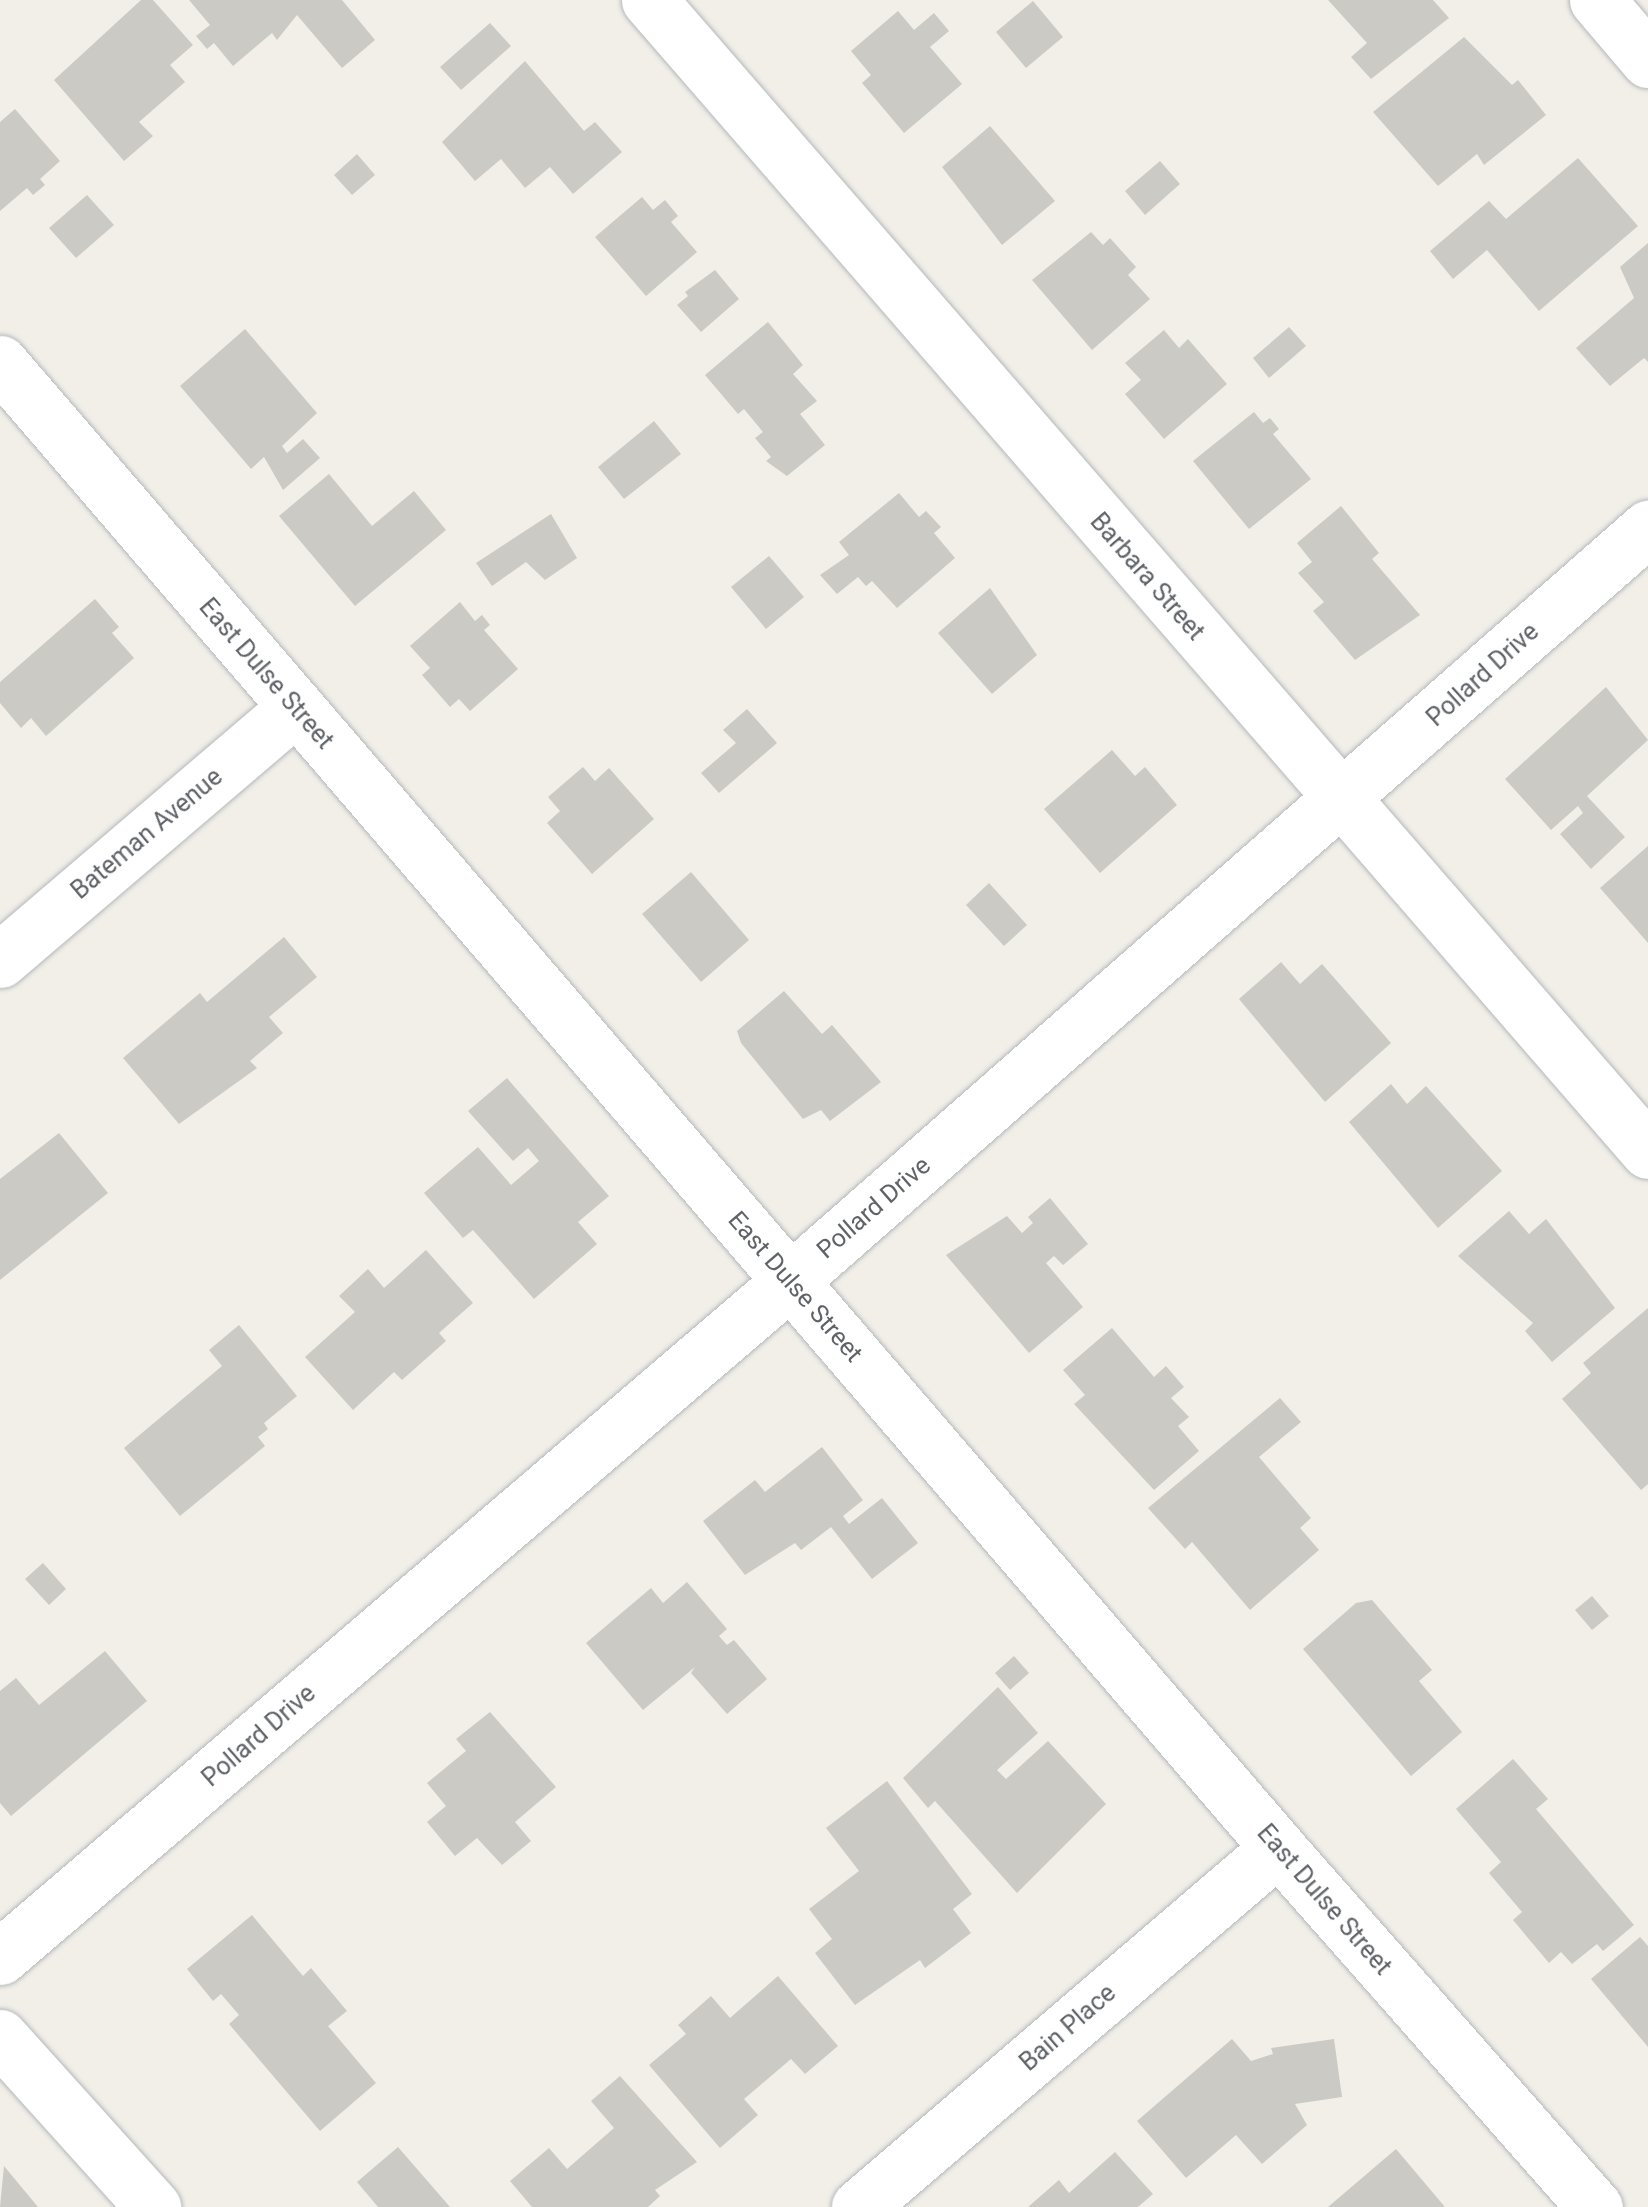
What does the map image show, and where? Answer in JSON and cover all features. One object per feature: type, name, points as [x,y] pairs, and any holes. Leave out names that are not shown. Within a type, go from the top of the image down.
[{"type":"street","name":"Barbara Street","points":[[649,0],[1341,802],[1648,1151]]},
{"type":"street","points":[[1598,0],[1648,60]]},
{"type":"street","name":"East Dulse Street","points":[[0,362],[1278,1848],[1595,2207]]},
{"type":"street","name":"Pollard Drive","points":[[0,1957],[790,1281],[1341,802],[1648,528]]},
{"type":"street","name":"Bateman Avenue","points":[[0,960],[295,708]]},
{"type":"street","name":"Bain Place","points":[[859,2207],[1278,1848]]},
{"type":"street","points":[[0,2037],[153,2207]]},
{"type":"building","points":[[141,0],[153,0],[193,45],[170,65],[185,82],[139,122],[153,136],[124,161],[54,80]]},
{"type":"building","points":[[189,0],[342,0],[375,40],[342,68],[297,15],[277,40],[272,33],[233,66],[214,43],[207,49],[196,36],[210,25]]},
{"type":"building","points":[[1328,0],[1433,0],[1449,18],[1371,79],[1351,57],[1367,43]]},
{"type":"building","points":[[1033,1],[1063,37],[1026,68],[996,32]]},
{"type":"building","points":[[898,11],[914,30],[934,13],[949,31],[930,47],[962,84],[904,133],[862,83],[871,75],[851,51]]},
{"type":"building","points":[[490,23],[511,46],[461,90],[440,67]]},
{"type":"building","points":[[1464,37],[1512,85],[1518,80],[1546,115],[1484,165],[1477,154],[1438,186],[1373,112]]},
{"type":"building","points":[[525,61],[584,131],[595,122],[622,152],[573,194],[550,167],[525,188],[501,159],[475,181],[442,142]]},
{"type":"building","points":[[15,109],[60,161],[40,179],[45,185],[33,195],[27,188],[0,211],[0,122]]},
{"type":"building","points":[[990,126],[1055,201],[1002,245],[942,167]]},
{"type":"building","points":[[357,154],[375,175],[352,195],[334,175]]},
{"type":"building","points":[[1578,158],[1638,226],[1539,311],[1487,250],[1453,279],[1430,251],[1489,201],[1506,219]]},
{"type":"building","points":[[1160,161],[1180,184],[1145,215],[1125,191]]},
{"type":"building","points":[[87,195],[114,225],[76,258],[49,228]]},
{"type":"building","points":[[642,197],[653,210],[665,200],[678,216],[671,222],[697,252],[646,296],[595,237]]},
{"type":"building","points":[[1091,232],[1103,245],[1110,238],[1136,267],[1128,275],[1150,299],[1092,350],[1032,280]]},
{"type":"building","points":[[1648,243],[1648,362],[1644,358],[1610,386],[1576,348],[1634,298],[1620,267]]},
{"type":"building","points":[[715,270],[739,299],[701,332],[677,305],[688,296],[685,292]]},
{"type":"building","points":[[768,322],[803,365],[793,374],[817,401],[800,414],[825,445],[787,476],[766,461],[771,457],[755,438],[763,432],[744,409],[738,414],[705,375]]},
{"type":"building","points":[[1289,327],[1306,346],[1269,378],[1253,358]]},
{"type":"building","points":[[245,329],[317,413],[282,446],[287,453],[303,439],[320,458],[283,490],[264,457],[251,469],[180,386]]},
{"type":"building","points":[[1164,330],[1179,348],[1188,339],[1227,384],[1164,439],[1125,394],[1141,380],[1125,363]]},
{"type":"building","points":[[1254,412],[1263,423],[1270,418],[1279,429],[1273,434],[1311,479],[1249,529],[1193,461]]},
{"type":"building","points":[[654,421],[681,454],[624,499],[598,467]]},
{"type":"building","points":[[329,474],[372,526],[414,491],[446,530],[355,606],[279,516]]},
{"type":"building","points":[[899,493],[919,517],[926,511],[941,527],[934,533],[955,558],[897,608],[872,581],[866,586],[858,577],[837,594],[820,575],[849,555],[839,542]]},
{"type":"building","points":[[1341,506],[1379,553],[1372,559],[1420,615],[1355,660],[1313,611],[1324,602],[1298,573],[1312,562],[1297,543]]},
{"type":"building","points":[[551,514],[577,558],[545,580],[526,562],[492,586],[476,563]]},
{"type":"building","points":[[769,556],[804,597],[766,629],[731,587]]},
{"type":"building","points":[[990,588],[1037,655],[992,694],[938,633]]},
{"type":"building","points":[[95,599],[119,627],[112,633],[134,658],[46,736],[31,718],[21,728],[0,703],[0,682]]},
{"type":"building","points":[[460,602],[475,621],[482,615],[490,625],[484,630],[518,669],[470,711],[459,699],[450,707],[422,675],[430,668],[410,646]]},
{"type":"building","points":[[1606,687],[1648,740],[1587,796],[1625,837],[1591,869],[1560,834],[1583,813],[1578,806],[1551,830],[1505,779]]},
{"type":"building","points":[[747,709],[777,743],[719,793],[701,773],[736,743],[723,730]]},
{"type":"building","points":[[1112,750],[1135,776],[1145,767],[1177,805],[1100,873],[1044,809]]},
{"type":"building","points":[[583,767],[595,781],[609,768],[654,819],[592,874],[547,823],[560,811],[548,797]]},
{"type":"building","points":[[1648,846],[1648,943],[1600,888]]},
{"type":"building","points":[[691,872],[749,940],[701,982],[642,914]]},
{"type":"building","points":[[989,883],[1027,925],[1004,946],[966,905]]},
{"type":"building","points":[[284,937],[317,977],[269,1017],[283,1033],[250,1061],[257,1068],[179,1124],[123,1058],[200,993],[207,1002]]},
{"type":"building","points":[[1281,962],[1300,984],[1322,964],[1391,1043],[1325,1102],[1239,999]]},
{"type":"building","points":[[784,991],[822,1034],[832,1025],[881,1082],[830,1121],[821,1110],[803,1119],[741,1043],[737,1031]]},
{"type":"building","points":[[507,1078],[609,1196],[578,1222],[597,1244],[534,1299],[473,1230],[463,1238],[424,1193],[478,1147],[511,1185],[539,1161],[528,1148],[513,1161],[468,1111]]},
{"type":"building","points":[[1391,1084],[1407,1104],[1426,1086],[1502,1171],[1438,1228],[1349,1122]]},
{"type":"building","points":[[59,1133],[108,1193],[0,1280],[0,1179]]},
{"type":"building","points":[[1050,1198],[1088,1244],[1063,1265],[1054,1256],[1046,1263],[1083,1307],[1029,1353],[946,1255],[1007,1216],[1022,1233],[1033,1223],[1028,1217]]},
{"type":"building","points":[[1509,1211],[1529,1234],[1546,1219],[1615,1308],[1552,1362],[1525,1331],[1533,1323],[1458,1256]]},
{"type":"building","points":[[426,1250],[473,1303],[439,1333],[446,1341],[402,1380],[394,1372],[353,1410],[305,1357],[355,1312],[339,1296],[368,1269],[384,1288]]},
{"type":"building","points":[[1648,1308],[1648,1484],[1641,1490],[1562,1399],[1591,1373],[1583,1363]]},
{"type":"building","points":[[239,1325],[297,1396],[264,1423],[268,1429],[258,1437],[265,1446],[180,1516],[124,1448],[222,1366],[209,1350]]},
{"type":"building","points":[[1112,1328],[1154,1377],[1166,1366],[1184,1387],[1171,1398],[1189,1417],[1178,1426],[1199,1451],[1154,1490],[1074,1404],[1085,1395],[1063,1370]]},
{"type":"building","points":[[1280,1398],[1301,1422],[1259,1457],[1311,1518],[1300,1528],[1319,1550],[1250,1610],[1192,1542],[1185,1549],[1148,1508]]},
{"type":"building","points":[[822,1447],[863,1500],[843,1516],[849,1524],[882,1498],[918,1543],[872,1579],[831,1527],[801,1550],[795,1543],[745,1575],[703,1521],[755,1480],[765,1492]]},
{"type":"building","points":[[43,1563],[66,1589],[49,1605],[25,1579]]},
{"type":"building","points":[[687,1582],[727,1629],[719,1636],[727,1645],[734,1640],[767,1679],[727,1714],[691,1673],[695,1667],[643,1710],[586,1643],[651,1588],[663,1603]]},
{"type":"building","points":[[1592,1596],[1609,1616],[1592,1630],[1575,1610]]},
{"type":"building","points":[[1372,1600],[1432,1670],[1419,1681],[1462,1732],[1411,1776],[1303,1649],[1356,1603]]},
{"type":"building","points":[[105,1651],[147,1701],[11,1816],[0,1803],[0,1691],[16,1678],[39,1705]]},
{"type":"building","points":[[1014,1656],[1029,1673],[1010,1690],[995,1673]]},
{"type":"building","points":[[998,1687],[1038,1733],[997,1770],[1006,1779],[1048,1741],[1106,1804],[1017,1893],[935,1801],[928,1808],[903,1778]]},
{"type":"building","points":[[490,1712],[556,1787],[515,1822],[531,1841],[502,1865],[477,1838],[455,1856],[427,1822],[446,1806],[427,1783],[466,1751],[456,1739]]},
{"type":"building","points":[[1513,1759],[1548,1799],[1536,1809],[1634,1925],[1603,1951],[1597,1944],[1572,1964],[1561,1952],[1549,1963],[1513,1920],[1522,1912],[1489,1873],[1501,1862],[1456,1809]]},
{"type":"building","points":[[887,1781],[972,1894],[953,1909],[971,1933],[925,1968],[920,1960],[855,2005],[815,1953],[832,1939],[809,1909],[859,1871],[826,1828]]},
{"type":"building","points":[[252,1915],[303,1976],[311,1968],[347,2011],[328,2026],[376,2083],[320,2131],[229,2024],[239,2015],[221,1994],[213,2001],[187,1969]]},
{"type":"building","points":[[1640,1937],[1648,1946],[1648,2047],[1591,1979]]},
{"type":"building","points":[[778,1976],[838,2046],[805,2074],[791,2059],[744,2099],[758,2115],[720,2148],[649,2065],[686,2034],[678,2025],[711,1996],[730,2018]]},
{"type":"building","points":[[1232,2039],[1251,2061],[1273,2054],[1271,2048],[1334,2039],[1342,2097],[1295,2104],[1307,2125],[1262,2164],[1236,2135],[1186,2178],[1137,2121]]},
{"type":"building","points":[[620,2076],[697,2162],[655,2190],[660,2196],[648,2207],[532,2207],[510,2181],[549,2148],[567,2169],[614,2128],[591,2101]]},
{"type":"building","points":[[398,2147],[450,2207],[378,2207],[357,2182]]},
{"type":"building","points":[[1396,2149],[1445,2207],[1328,2207]]},
{"type":"building","points":[[1115,2152],[1153,2194],[1138,2207],[1028,2207],[1059,2180],[1069,2193]]},
{"type":"building","points":[[4,2166],[38,2207],[0,2207]]}]
